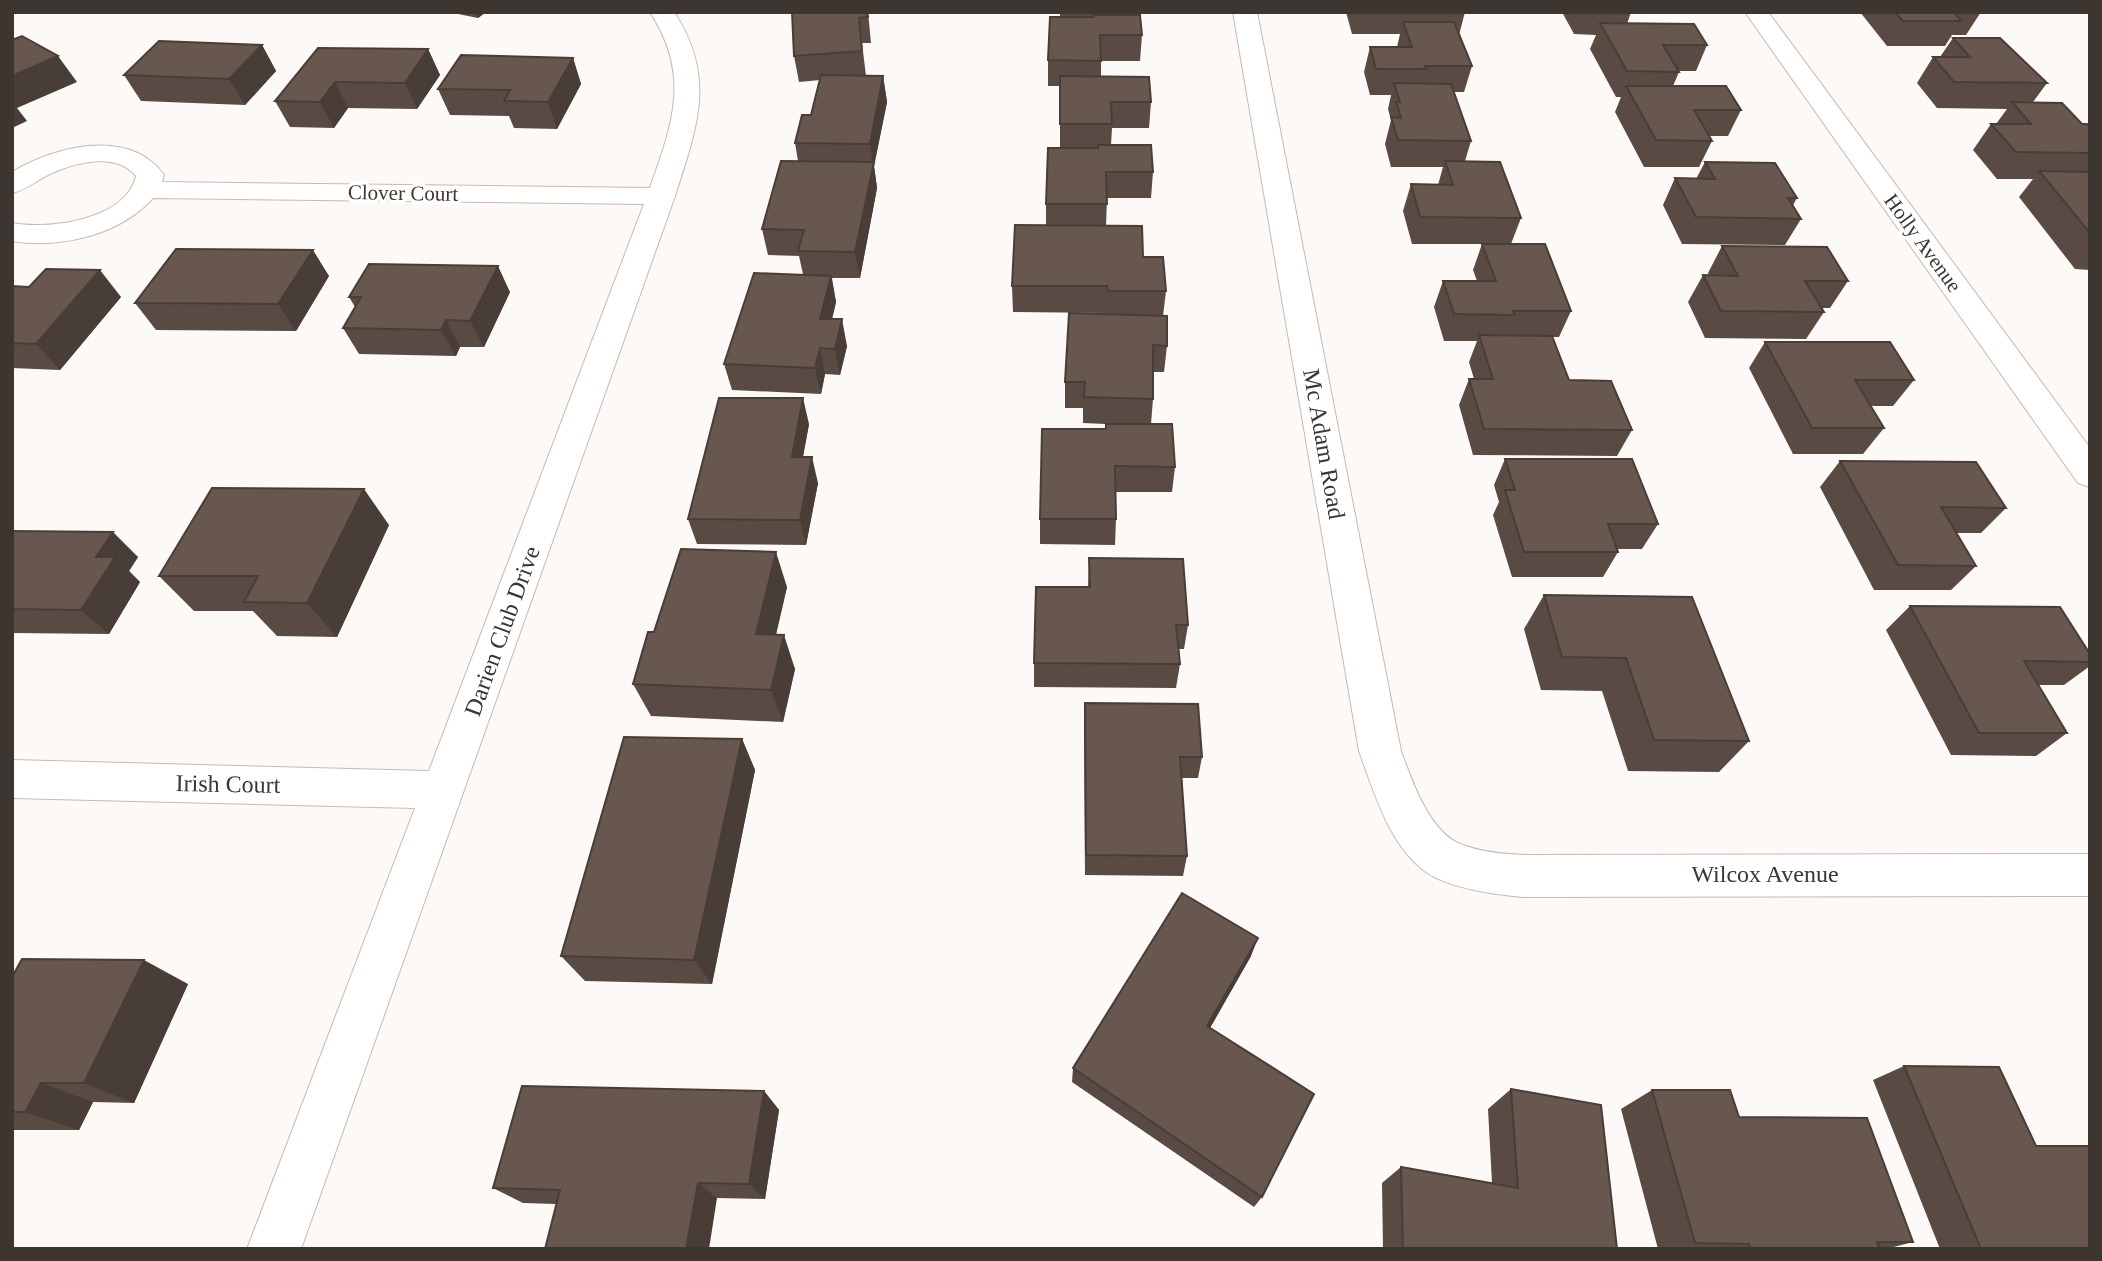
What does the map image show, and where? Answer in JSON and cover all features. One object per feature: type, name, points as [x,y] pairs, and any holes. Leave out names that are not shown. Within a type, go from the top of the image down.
[{"type":"street","name":"Darien Club Drive","points":[[274,1249],[661,196],[685,121],[689,95],[681,44],[671,23],[662,12]]},
{"type":"street","name":"Mc Adam Road","points":[[1245,12],[1380,751],[1404,810],[1418,834],[1444,859]]},
{"type":"street","name":"Holly Avenue","points":[[1756,12],[2090,474]]},
{"type":"street","points":[[12,186],[44,167],[102,153],[127,155],[144,163],[150,175],[145,190],[129,206],[112,216],[73,231],[41,236],[12,233]]},
{"type":"street","name":"Clover Court","points":[[145,190],[661,196]]},
{"type":"street","name":"Irish Court","points":[[12,779],[444,790]]},
{"type":"street","name":"Wilcox Avenue","points":[[1444,859],[1482,872],[1524,878],[1586,874],[2090,875]]},
{"type":"building","points":[[792,12],[867,12],[868,17],[859,18],[862,51],[794,56]]},
{"type":"building","points":[[1895,12],[1954,12],[1961,21],[1903,21]]},
{"type":"building","points":[[1140,15],[1142,35],[1100,35],[1101,61],[1048,60],[1050,17]]},
{"type":"building","points":[[1403,22],[1454,22],[1472,66],[1376,69],[1370,47],[1412,47]]},
{"type":"building","points":[[1600,23],[1694,24],[1707,45],[1663,45],[1679,72],[1627,71]]},
{"type":"building","points":[[22,36],[58,56],[12,76],[12,40]]},
{"type":"building","points":[[1953,38],[2000,38],[2047,83],[1954,82],[1933,57],[1970,57]]},
{"type":"building","points":[[159,41],[262,45],[229,79],[124,75]]},
{"type":"building","points":[[318,48],[428,49],[405,83],[335,82],[320,102],[275,101]]},
{"type":"building","points":[[461,55],[573,58],[548,102],[504,101],[510,90],[438,89]]},
{"type":"building","points":[[821,75],[883,76],[870,144],[795,143],[802,115],[811,115]]},
{"type":"building","points":[[1060,76],[1149,77],[1151,102],[1111,102],[1112,124],[1060,124]]},
{"type":"building","points":[[1394,83],[1451,84],[1471,141],[1398,140],[1391,117],[1401,118],[1396,102],[1400,102]]},
{"type":"building","points":[[1626,86],[1726,86],[1741,110],[1694,110],[1712,141],[1656,140]]},
{"type":"building","points":[[2012,102],[2062,103],[2082,124],[2090,127],[2090,153],[2016,152],[1991,124],[2031,124]]},
{"type":"building","points":[[1098,145],[1151,145],[1153,172],[1106,172],[1107,204],[1046,204],[1048,148],[1098,148]]},
{"type":"building","points":[[781,161],[874,162],[855,252],[798,251],[804,230],[762,229]]},
{"type":"building","points":[[1445,161],[1500,162],[1521,218],[1420,217],[1411,184],[1453,185]]},
{"type":"building","points":[[1705,162],[1775,163],[1797,198],[1788,198],[1801,219],[1696,217],[1675,178],[1715,179]]},
{"type":"building","points":[[2039,171],[2090,172],[2090,233]]},
{"type":"building","points":[[1015,225],[1142,226],[1143,257],[1163,257],[1166,291],[1108,291],[1107,286],[1012,286]]},
{"type":"building","points":[[1482,244],[1545,244],[1571,311],[1513,311],[1515,315],[1454,314],[1443,281],[1496,281]]},
{"type":"building","points":[[1722,246],[1827,247],[1848,281],[1805,281],[1824,312],[1721,311],[1703,275],[1738,276]]},
{"type":"building","points":[[176,249],[313,250],[278,304],[135,303]]},
{"type":"building","points":[[369,264],[498,266],[470,321],[446,320],[441,330],[343,328],[361,297],[349,297]]},
{"type":"building","points":[[46,269],[100,270],[36,344],[12,343],[12,286],[29,287]]},
{"type":"building","points":[[754,273],[831,276],[820,319],[842,319],[835,349],[820,348],[815,368],[724,364]]},
{"type":"building","points":[[1069,313],[1167,316],[1167,346],[1153,345],[1153,399],[1084,397],[1085,382],[1065,382]]},
{"type":"building","points":[[1479,335],[1552,336],[1569,380],[1611,381],[1632,430],[1484,429],[1469,379],[1493,379]]},
{"type":"building","points":[[1765,342],[1890,342],[1914,380],[1855,380],[1884,428],[1812,428]]},
{"type":"building","points":[[719,398],[803,398],[792,457],[812,457],[800,520],[688,519]]},
{"type":"building","points":[[1106,424],[1172,424],[1175,467],[1115,466],[1116,519],[1040,519],[1042,429],[1106,429]]},
{"type":"building","points":[[1505,459],[1632,459],[1658,524],[1608,524],[1618,552],[1524,552],[1505,490],[1515,490]]},
{"type":"building","points":[[1840,461],[1976,462],[2006,508],[1941,507],[1976,566],[1898,565]]},
{"type":"building","points":[[212,488],[364,489],[307,603],[244,602],[258,576],[159,576]]},
{"type":"building","points":[[12,531],[113,532],[96,557],[115,557],[81,610],[12,609]]},
{"type":"building","points":[[681,549],[776,552],[756,634],[784,635],[771,690],[633,684],[648,632],[654,632]]},
{"type":"building","points":[[1089,558],[1183,559],[1188,625],[1176,625],[1180,664],[1034,663],[1036,587],[1090,587]]},
{"type":"building","points":[[1544,595],[1692,597],[1749,741],[1654,740],[1626,658],[1562,657]]},
{"type":"building","points":[[1910,606],[2060,607],[2090,654],[2090,662],[2024,661],[2067,733],[1979,733]]},
{"type":"building","points":[[1085,703],[1198,704],[1202,757],[1180,757],[1187,856],[1086,855]]},
{"type":"building","points":[[624,737],[742,739],[694,960],[561,956]]},
{"type":"building","points":[[1182,893],[1258,938],[1207,1026],[1314,1094],[1262,1197],[1073,1068]]},
{"type":"building","points":[[22,959],[144,960],[84,1083],[41,1083],[25,1112],[12,1112],[12,977]]},
{"type":"building","points":[[1904,1066],[1999,1067],[2036,1146],[2090,1146],[2090,1249],[1981,1249]]},
{"type":"building","points":[[522,1086],[764,1091],[749,1184],[698,1183],[686,1249],[545,1249],[560,1190],[493,1188]]},
{"type":"building","points":[[1511,1089],[1601,1105],[1617,1249],[1403,1249],[1401,1167],[1518,1188]]},
{"type":"building","points":[[1652,1090],[1730,1090],[1739,1117],[1867,1118],[1913,1242],[1877,1242],[1880,1249],[1751,1249],[1749,1244],[1695,1243]]}]
